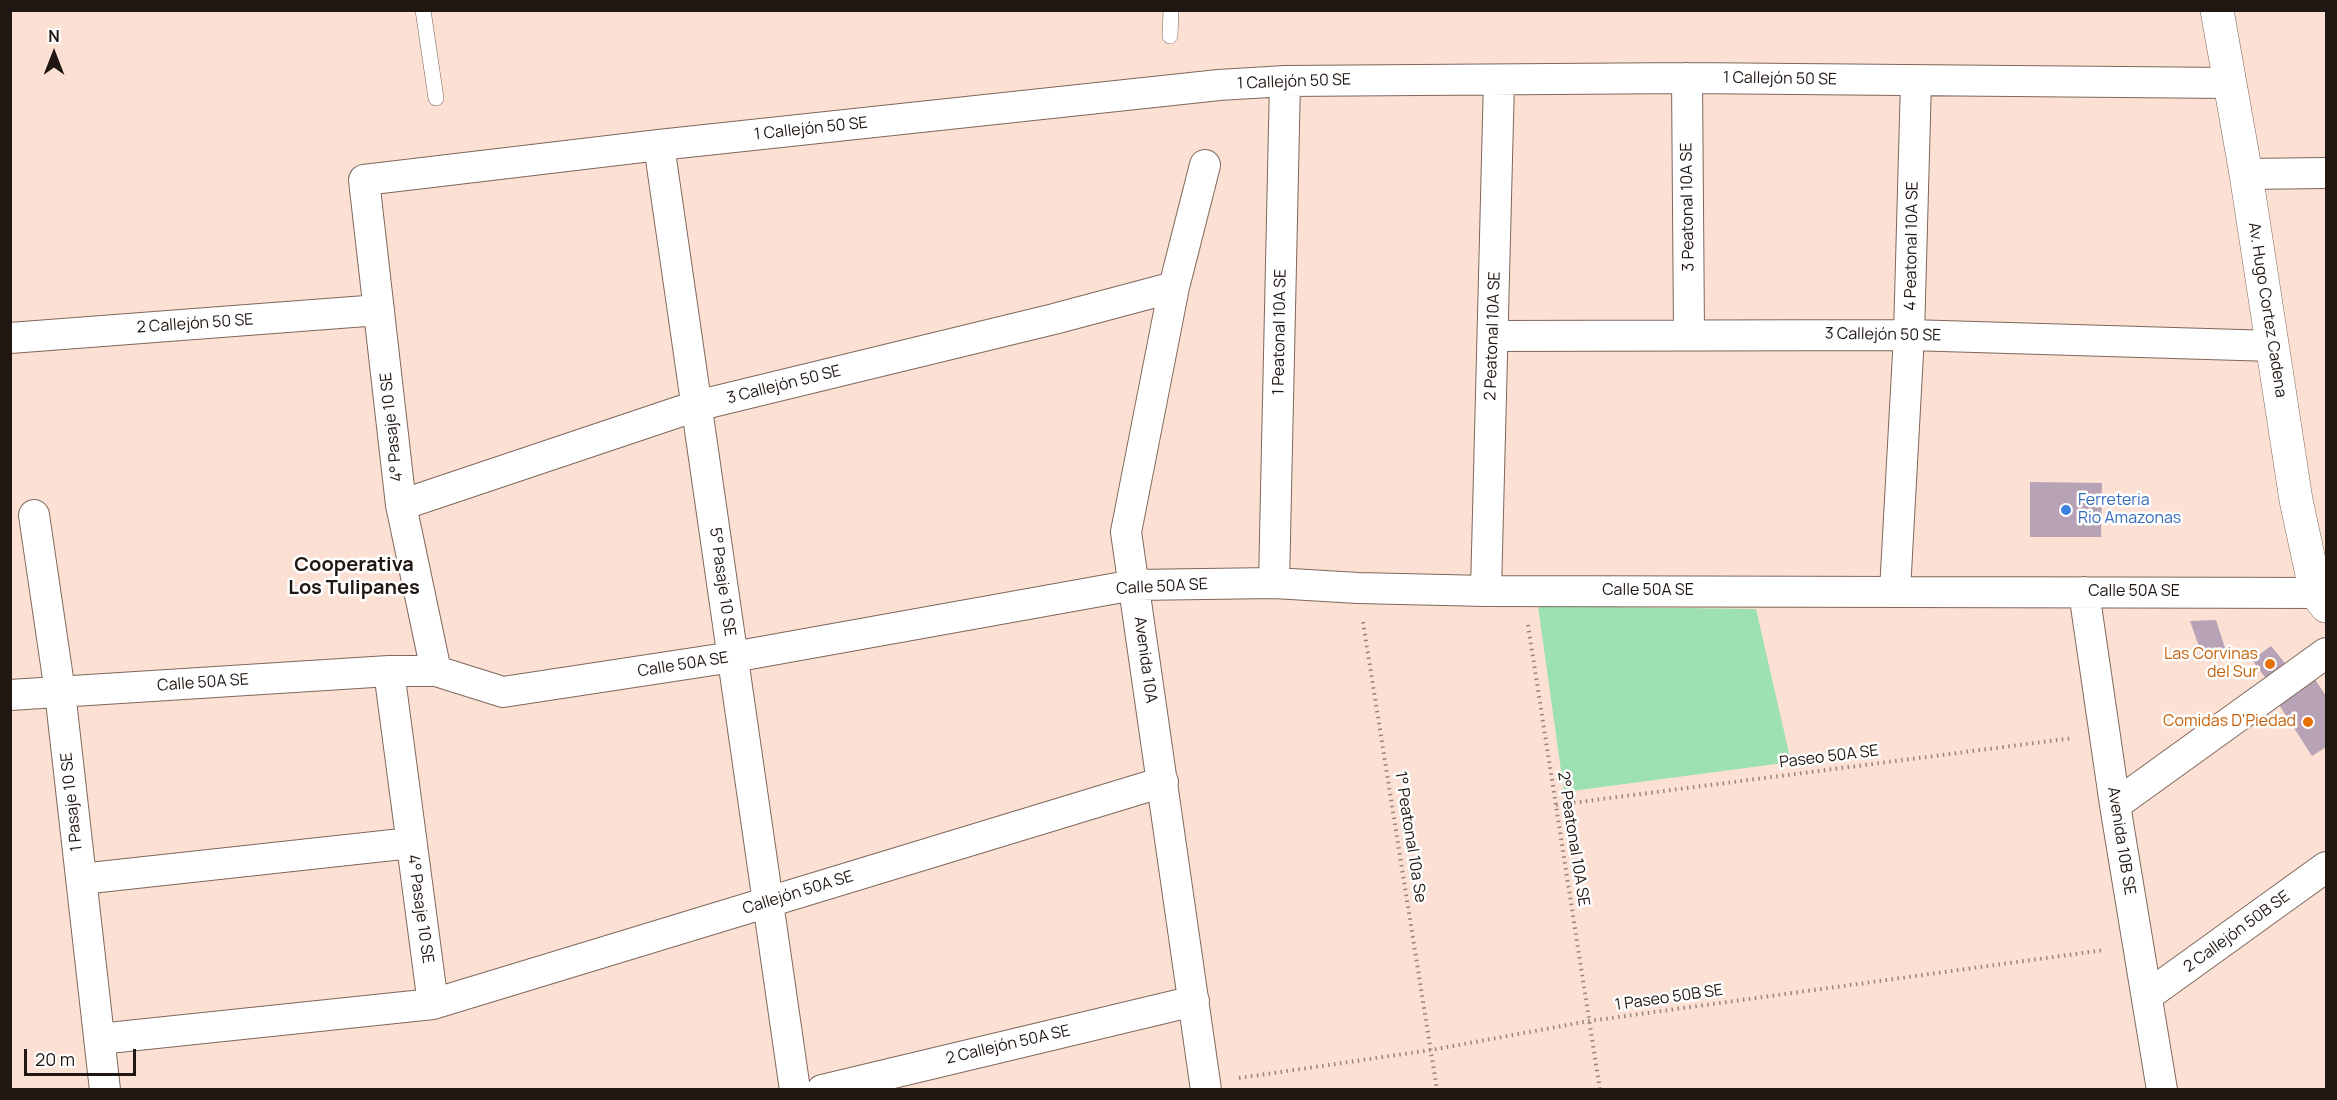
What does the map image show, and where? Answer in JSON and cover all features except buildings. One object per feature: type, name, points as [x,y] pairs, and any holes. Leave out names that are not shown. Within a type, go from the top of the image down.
[{"type":"street","name":"Av. Hugo Cortez Cadena","points":[[2217,10],[2246,174],[2296,500],[2323,597]]},
{"type":"street","name":"1 Callejón 50 SE","points":[[364,180],[659,145],[1219,85],[1285,81],[1687,78],[2230,83]]},
{"type":"street","name":"3 Peatonal 10A SE","points":[[1687,78],[1689,335]]},
{"type":"street","name":"2 Peatonal 10A SE","points":[[1486,591],[1499,80]]},
{"type":"street","name":"1 Peatonal 10A SE","points":[[1274,583],[1285,81]]},
{"type":"street","name":"4 Peatonal 10A SE","points":[[1895,591],[1909,335],[1916,81]]},
{"type":"street","name":"5° Pasaje 10 SE","points":[[659,145],[795,1089]]},
{"type":"street","name":"Avenida 10A","points":[[1205,165],[1174,287],[1126,532],[1206,1086]]},
{"type":"street","points":[[2246,174],[2326,173]]},
{"type":"street","name":"4° Pasaje 10 SE","points":[[364,180],[401,505],[436,671]]},
{"type":"street","name":"3 Callejón 50 SE","points":[[401,505],[696,406],[1054,319],[1174,287]]},
{"type":"street","name":"2 Callejón 50 SE","points":[[10,338],[379,310]]},
{"type":"street","name":"3 Callejón 50 SE","points":[[1494,336],[1909,335],[2273,346]]},
{"type":"street","name":"1 Pasaje 10 SE","points":[[34,515],[60,692],[105,1089]]},
{"type":"street","name":"Calle 50A SE","points":[[10,695],[389,671],[436,671],[503,692],[733,657],[1134,585],[1274,583],[1358,588],[1486,591],[2084,592],[2323,597]]},
{"type":"street","name":"Avenida 10B SE","points":[[2084,592],[2115,805],[2162,1089]]},
{"type":"street","points":[[2115,805],[2326,653]]},
{"type":"street","name":"4° Pasaje 10 SE","points":[[389,671],[433,1004]]},
{"type":"street","name":"Callejón 50A SE","points":[[99,1039],[433,1004],[1162,782]]},
{"type":"street","points":[[81,879],[411,843]]},
{"type":"street","name":"2 Callejón 50B SE","points":[[2146,996],[2326,867]]},
{"type":"street","name":"2 Callejón 50A SE","points":[[822,1089],[1194,1001]]},
{"type":"lane","points":[[423,10],[436,98]]},
{"type":"lane","points":[[1170,36],[1171,10]]},
{"type":"path","name":"1° Peatonal 10a Se","points":[[1358,588],[1437,1089]]},
{"type":"path","name":"2° Peatonal 10A SE","points":[[1523,591],[1600,1089]]},
{"type":"path","name":"Paseo 50A SE","points":[[1556,805],[2105,734]]},
{"type":"path","name":"1 Paseo 50B SE","points":[[1206,1086],[1431,1050],[1589,1021],[2138,946]]},
{"type":"green space","points":[[1538,606],[1756,609],[1791,762],[1564,792]]},
{"type":"place","name":"Ferreteria Rio Amazonas","points":[[2066,510]]},
{"type":"place","name":"Las Corvinas del Sur","points":[[2270,664]]},
{"type":"place","name":"Comidas D'Piedad","points":[[2308,722]]},
{"type":"district","name":"Cooperativa Los Tulipanes","points":[[354,576]]}]
